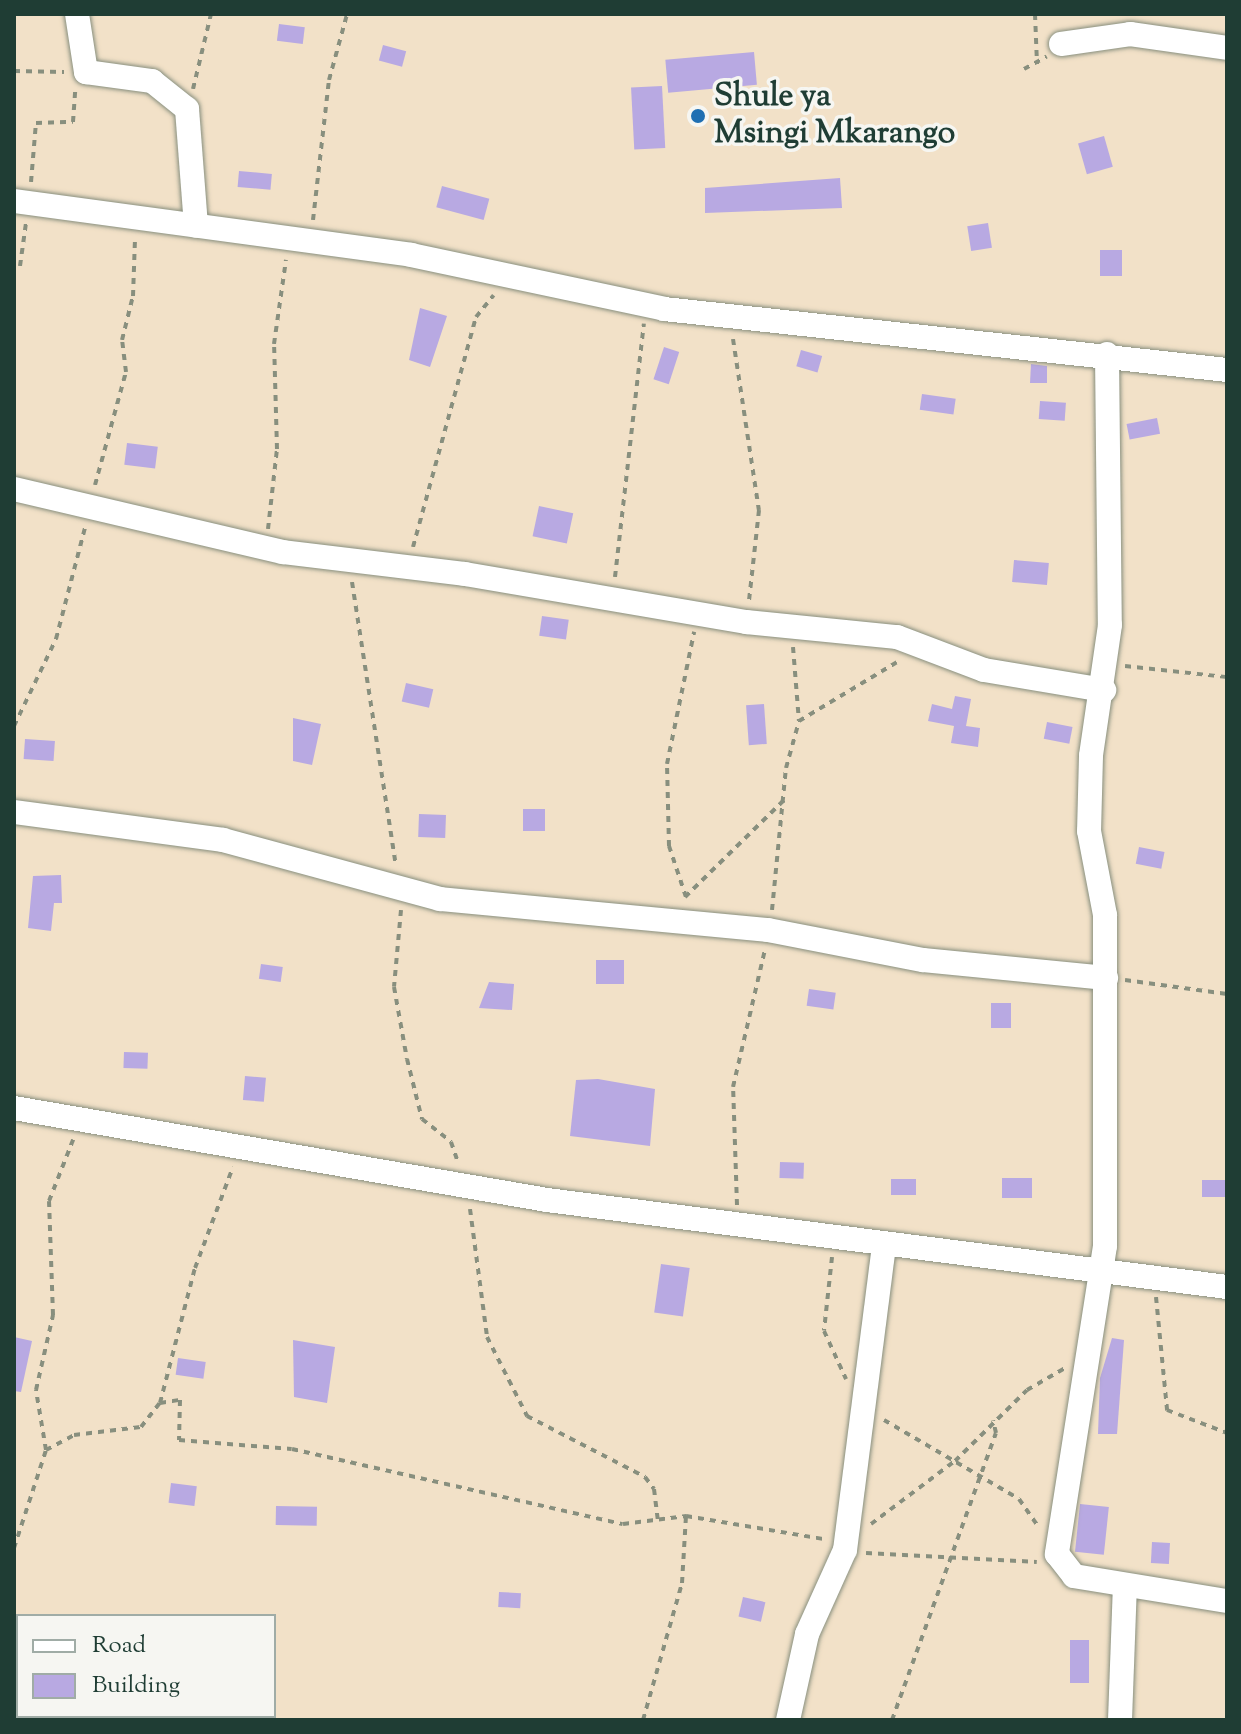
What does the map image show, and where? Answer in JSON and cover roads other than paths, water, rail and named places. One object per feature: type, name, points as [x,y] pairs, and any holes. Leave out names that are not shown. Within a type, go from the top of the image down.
[{"type":"street","points":[[77,14],[86,72],[152,81],[187,109],[196,226]]},
{"type":"street","points":[[1061,44],[1130,34],[1227,48]]},
{"type":"street","points":[[22,202],[298,239],[646,306],[1107,354],[1227,370]]},
{"type":"street","points":[[1107,354],[1105,678],[1091,756],[1089,831],[1105,915],[1100,1273],[1060,1558],[1074,1576],[1227,1601]]},
{"type":"street","points":[[14,489],[268,548],[409,567],[746,622],[897,637],[984,670],[1105,678]]},
{"type":"street","points":[[14,812],[223,840],[440,899],[768,930],[923,960],[1106,978]]},
{"type":"street","points":[[14,1108],[467,1187],[834,1239],[1227,1287]]},
{"type":"street","points":[[788,1720],[807,1634],[846,1545],[884,1245]]},
{"type":"street","points":[[1120,1720],[1125,1585]]},
{"type":"place","name":"Shule ya Msingi Mkarango","points":[[698,116]]}]
